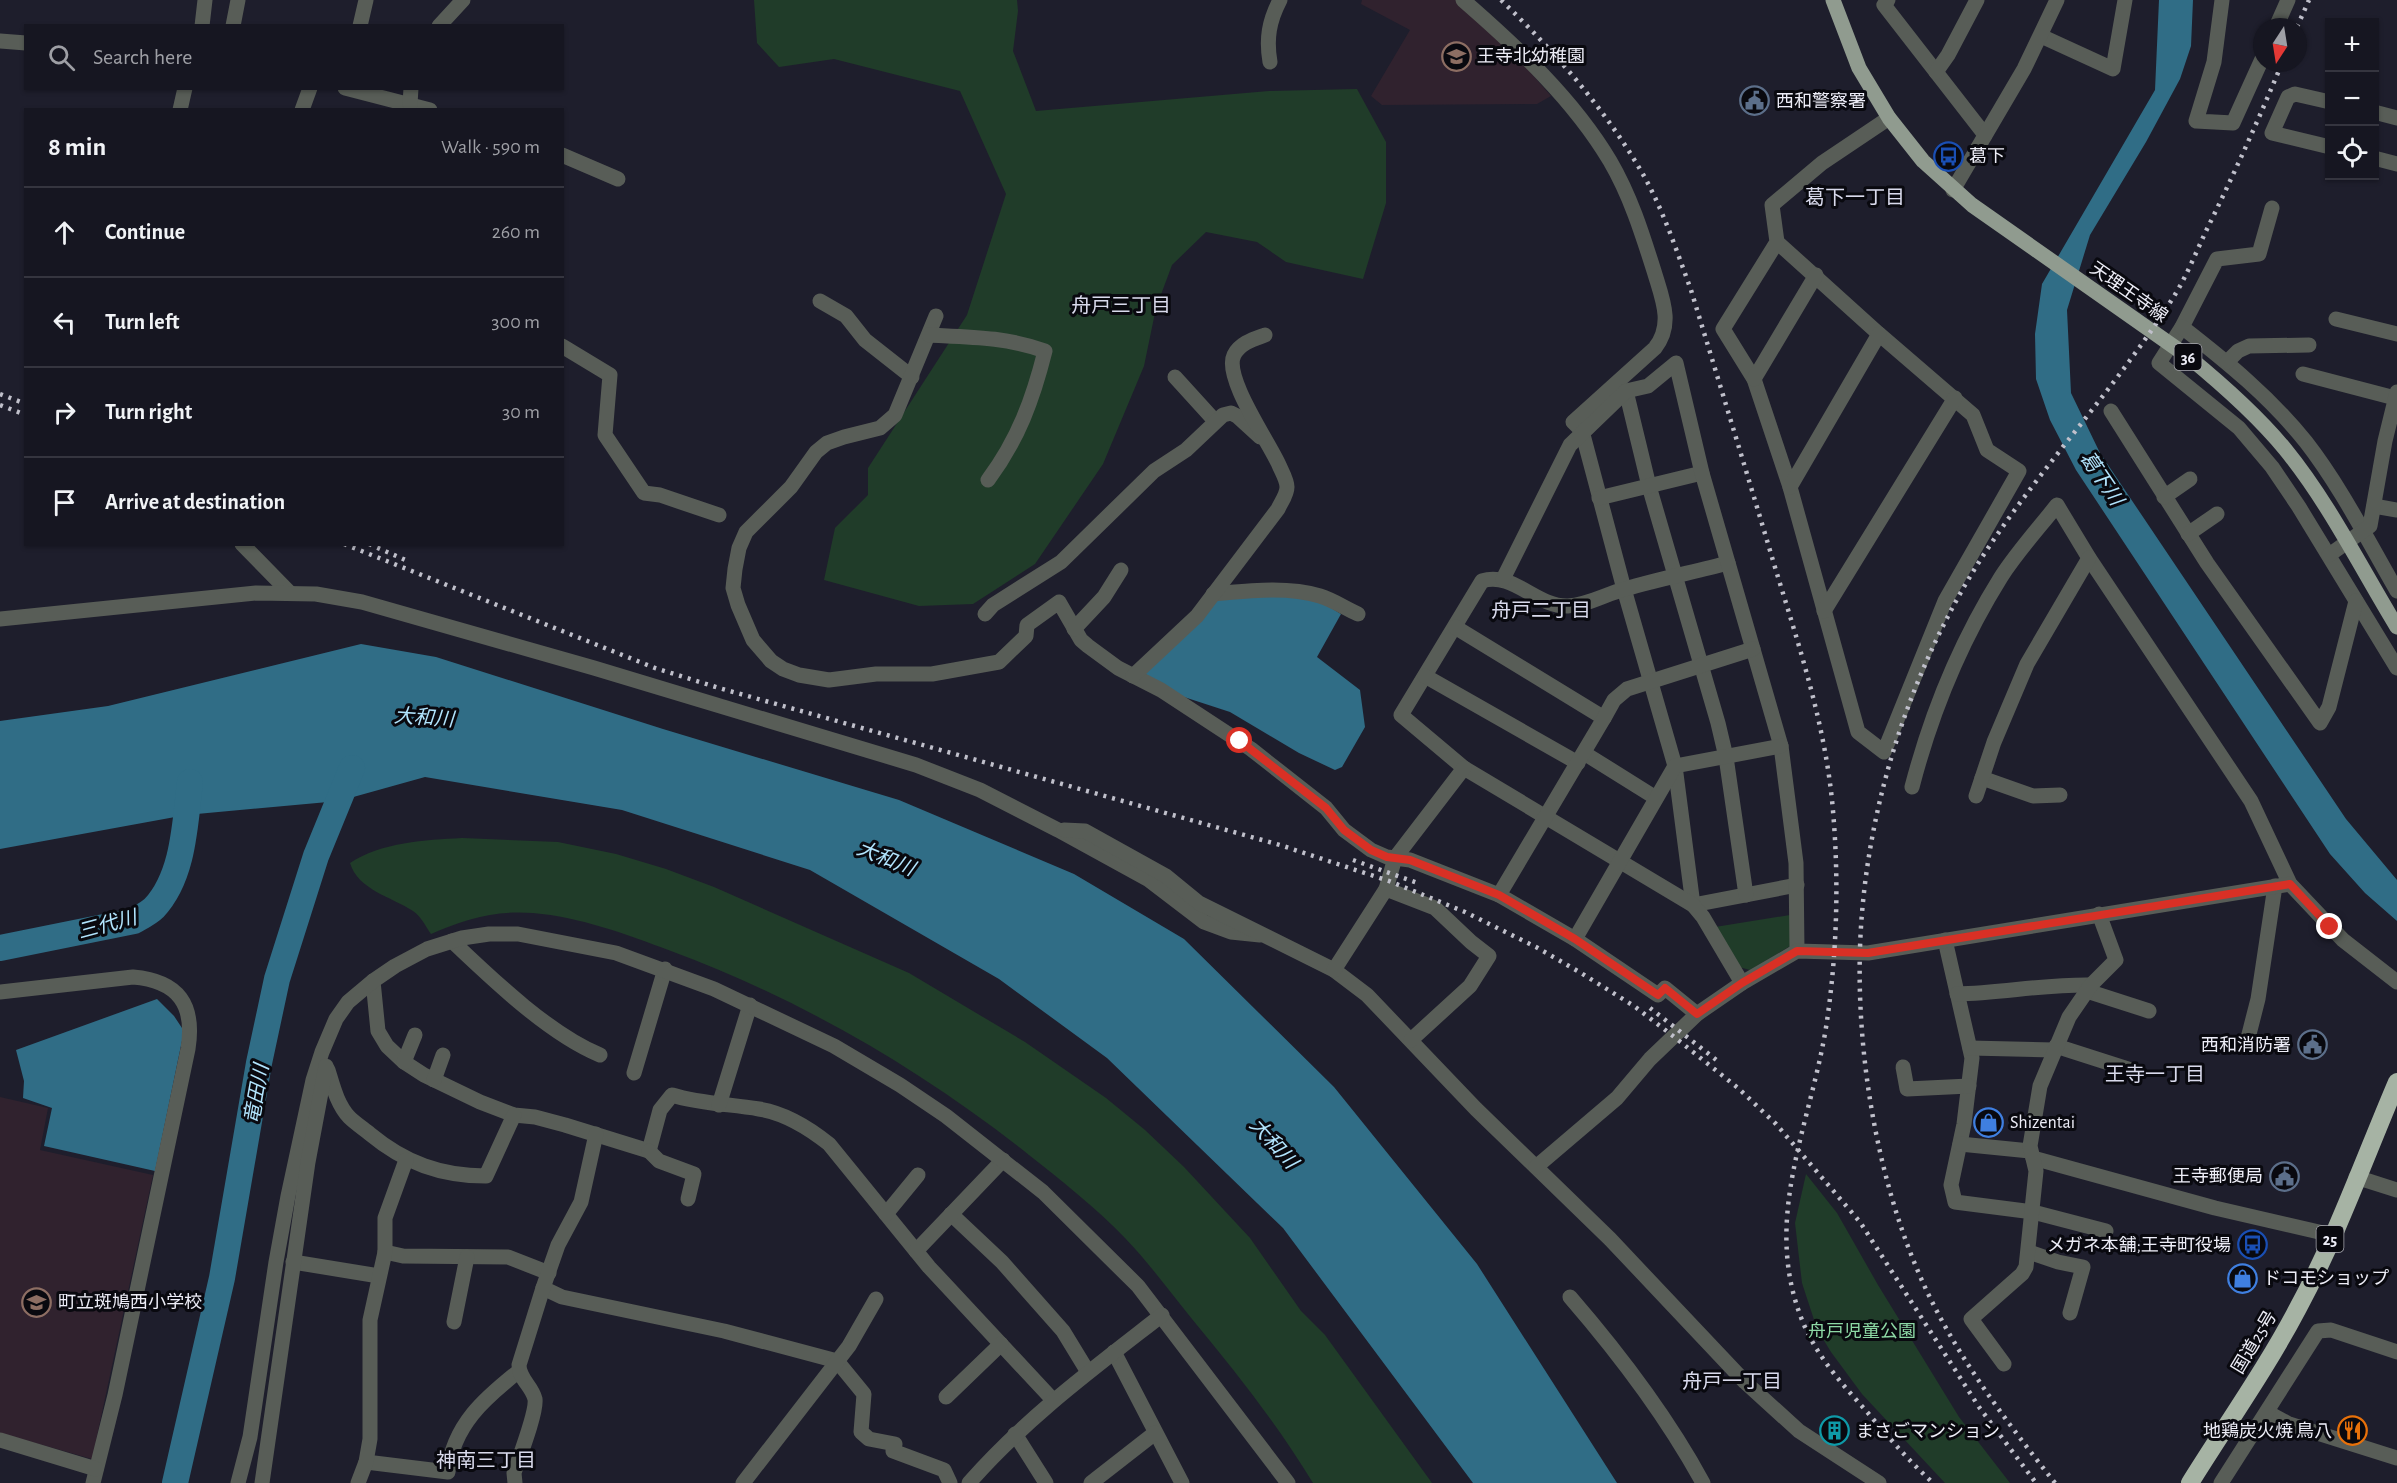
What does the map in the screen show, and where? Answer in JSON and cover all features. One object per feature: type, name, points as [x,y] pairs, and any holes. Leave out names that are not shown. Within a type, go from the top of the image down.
[{"type":"highway","name":"国道25号","points":[[2190,1483],[2298,1308],[2332,1235],[2397,1082]]},
{"type":"main road","name":"天理王寺線","points":[[1833,0],[1859,68],[1889,118],[1923,161],[1972,205],[2190,358],[2222,383],[2286,451],[2325,507],[2397,627]]},
{"type":"street","points":[[204,24],[205,0]]},
{"type":"street","points":[[233,24],[238,0]]},
{"type":"street","points":[[360,24],[366,0]]},
{"type":"street","points":[[441,24],[463,0]]},
{"type":"street","points":[[1270,62],[1269,29],[1280,0]]},
{"type":"street","points":[[1463,0],[1498,30],[1556,90],[1610,162],[1628,197],[1644,237],[1665,307],[1666,318],[1662,340],[1573,422],[1582,431],[1675,766],[1693,905]]},
{"type":"street","points":[[1888,0],[1884,5],[1985,135]]},
{"type":"street","points":[[1936,72],[1948,55],[1977,0]]},
{"type":"street","points":[[1953,190],[2041,36],[2057,0]]},
{"type":"street","points":[[2041,36],[2113,69],[2125,0]]},
{"type":"street","points":[[2222,0],[2214,62],[2196,121],[2233,123],[2256,72]]},
{"type":"street","points":[[2280,18],[2288,0]]},
{"type":"street","points":[[0,40],[24,43]]},
{"type":"street","points":[[180,108],[185,90]]},
{"type":"street","points":[[303,108],[309,90]]},
{"type":"street","points":[[349,90],[423,108]]},
{"type":"street","points":[[410,104],[411,90]]},
{"type":"street","points":[[2325,101],[2295,94],[2288,97],[2272,133],[2325,146]]},
{"type":"street","points":[[2379,113],[2397,118]]},
{"type":"street","points":[[1777,242],[1973,415],[1987,450],[2019,471],[1945,602],[1884,752],[1858,732],[1790,487],[1754,379],[1723,329],[1777,242],[1772,205],[1822,163],[1889,118]]},
{"type":"street","points":[[564,156],[618,179]]},
{"type":"street","points":[[2379,159],[2397,164]]},
{"type":"street","points":[[2272,208],[2259,254],[2217,259],[2182,327],[2159,363],[2239,428],[2272,467],[2329,555],[2397,668]]},
{"type":"street","points":[[1754,379],[1816,275]]},
{"type":"street","points":[[820,301],[846,316],[865,340],[912,377]]},
{"type":"street","points":[[936,316],[895,416],[880,428],[827,443],[816,452],[791,487],[746,532],[739,548],[733,588],[753,640],[771,661],[783,669],[815,678],[843,679],[876,674],[932,674],[999,662],[1026,636],[1027,625],[1059,602],[1074,629],[1088,646],[1251,749],[1326,808],[1352,836],[1379,854],[1410,860],[1499,895],[1575,939],[1658,995],[1665,988],[1697,1014]]},
{"type":"street","points":[[2336,319],[2397,334]]},
{"type":"street","points":[[2182,327],[2227,362],[2274,405],[2306,443],[2397,591]]},
{"type":"street","points":[[1790,487],[1879,334]]},
{"type":"street","points":[[929,335],[991,338],[1024,344],[1045,351],[1025,418],[1005,458],[988,480]]},
{"type":"street","points":[[1133,676],[1182,632],[1214,594],[1278,509],[1285,495],[1287,487],[1285,478],[1271,447],[1240,392],[1232,368],[1233,357],[1238,348],[1265,335]]},
{"type":"street","points":[[2227,362],[2238,351],[2249,346],[2309,345]]},
{"type":"street","points":[[564,347],[610,375],[605,435],[644,493],[660,495],[719,515]]},
{"type":"street","points":[[1503,579],[1561,459],[1582,431],[1626,391],[1648,386],[1676,363],[1702,473],[1781,746],[1795,846],[1797,951]]},
{"type":"street","points":[[2303,374],[2396,395],[2391,443],[2370,526],[2329,555]]},
{"type":"street","points":[[1175,377],[1215,421]]},
{"type":"street","points":[[1626,391],[1649,486],[1702,665],[1726,757],[1746,895]]},
{"type":"street","points":[[1824,611],[1955,398]]},
{"type":"street","points":[[2111,411],[2188,534],[2320,723],[2329,707],[2356,601]]},
{"type":"street","points":[[985,614],[993,604],[1061,562],[1154,471],[1186,450],[1222,415],[1231,413],[1237,416],[1271,447]]},
{"type":"street","points":[[1599,498],[1702,473]]},
{"type":"street","points":[[2164,497],[2190,479]]},
{"type":"street","points":[[1912,787],[1936,711],[1985,604],[2002,576],[2057,505],[2089,558],[2251,801],[2283,885],[2343,940],[2397,982]]},
{"type":"street","points":[[2374,506],[2397,510]]},
{"type":"street","points":[[2188,534],[2217,514]]},
{"type":"street","points":[[244,546],[289,592]]},
{"type":"street","points":[[1976,796],[1994,742],[2026,664],[2089,558]]},
{"type":"street","points":[[1728,563],[1624,589],[1582,604],[1568,606],[1542,600],[1503,579],[1492,578],[1482,581],[1401,716],[1464,768],[1693,905],[1703,917],[1742,983]]},
{"type":"street","points":[[1074,629],[1104,597],[1121,570]]},
{"type":"street","points":[[1214,594],[1258,590],[1306,593],[1328,599],[1358,614]]},
{"type":"street","points":[[0,619],[203,597],[289,592],[362,602],[882,754],[980,790],[1149,880],[1204,922],[1232,932],[1260,935],[1334,970],[1367,994],[1476,1109],[1610,1239],[1745,1382],[1799,1431],[1880,1483]]},
{"type":"street","points":[[1455,627],[1604,718]]},
{"type":"street","points":[[1499,895],[1620,694],[1651,681],[1754,649]]},
{"type":"street","points":[[1425,676],[1656,798]]},
{"type":"street","points":[[1575,939],[1675,766],[1781,746]]},
{"type":"street","points":[[1334,970],[1386,889],[1395,858],[1464,768]]},
{"type":"street","points":[[1982,778],[2033,796],[2060,795]]},
{"type":"street","points":[[1693,905],[1797,885]]},
{"type":"street","points":[[1536,1167],[1617,1098],[1650,1059],[1697,1014],[1742,983],[1797,951],[1868,953],[2099,914],[2203,900],[2283,885]]},
{"type":"street","points":[[2247,1042],[2283,885]]},
{"type":"street","points":[[1386,889],[1435,908],[1470,942],[1489,956],[1470,986],[1411,1040]]},
{"type":"street","points":[[2004,1364],[1971,1319],[2022,1274],[2026,1267],[2036,1171],[2032,1154],[2037,1096],[2069,1017],[2089,988],[2116,960],[2099,914]]},
{"type":"street","points":[[238,1483],[250,1437],[288,1196],[313,1080],[336,1019],[348,1002],[395,966],[452,941],[489,934],[518,934],[616,953],[665,969],[750,1005],[834,1046],[900,1084],[946,1116],[1043,1192],[1098,1244],[1162,1315],[1288,1483]]},
{"type":"street","points":[[1945,940],[1970,1048],[1969,1086],[1952,1185],[1955,1202],[2033,1212],[2106,1231]]},
{"type":"street","points":[[452,941],[496,982],[565,1036],[600,1055]]},
{"type":"street","points":[[633,1073],[665,969]]},
{"type":"street","points":[[0,992],[133,977],[152,978],[171,987],[181,998],[189,1013],[191,1028],[115,1395],[95,1476],[0,1440]]},
{"type":"street","points":[[373,981],[378,1031],[387,1046],[404,1062],[434,1080],[514,1115],[535,1117],[649,1151],[659,1161],[694,1174],[688,1199]]},
{"type":"street","points":[[1957,994],[2054,985],[2089,988],[2149,1011]]},
{"type":"street","points":[[719,1105],[750,1005]]},
{"type":"street","points":[[404,1062],[415,1035]]},
{"type":"street","points":[[1970,1048],[2055,1048],[2134,1071]]},
{"type":"street","points":[[322,1052],[336,1097],[349,1116],[382,1144],[406,1160],[460,1176],[486,1176],[514,1115]]},
{"type":"street","points":[[434,1080],[443,1055]]},
{"type":"street","points":[[1903,1067],[1907,1089],[1969,1086]]},
{"type":"street","points":[[262,1483],[308,1162],[327,1068]]},
{"type":"street","points":[[649,1151],[660,1110],[672,1095],[703,1104],[760,1109],[780,1114],[808,1129],[829,1144],[916,1251],[1053,1400]]},
{"type":"street","points":[[366,1462],[448,1472],[454,1443],[467,1421],[486,1397],[519,1371],[558,1245],[581,1202],[596,1134]]},
{"type":"street","points":[[1960,1144],[2032,1154],[2215,1208],[2332,1235]]},
{"type":"street","points":[[358,1483],[366,1462],[370,1424],[370,1320],[385,1252],[385,1218],[406,1160]]},
{"type":"street","points":[[916,1251],[1003,1160]]},
{"type":"street","points":[[886,1214],[918,1175]]},
{"type":"street","points":[[2356,1177],[2397,1190]]},
{"type":"street","points":[[951,1214],[1002,1262],[1063,1331],[1088,1372]]},
{"type":"street","points":[[385,1252],[403,1256],[508,1257],[549,1273]]},
{"type":"street","points":[[2029,1252],[2083,1267],[2070,1313]]},
{"type":"street","points":[[454,1322],[467,1257]]},
{"type":"street","points":[[293,1262],[379,1276]]},
{"type":"street","points":[[543,1288],[562,1297],[724,1331],[837,1361],[864,1394],[861,1432],[869,1439],[895,1444],[893,1451],[944,1470],[950,1483]]},
{"type":"street","points":[[1570,1297],[1636,1377],[1675,1433],[1703,1483]]},
{"type":"street","points":[[743,1483],[849,1346],[876,1299]]},
{"type":"street","points":[[969,1483],[1015,1434],[1053,1400],[1162,1315]]},
{"type":"street","points":[[2222,1483],[2318,1331],[2331,1330],[2397,1352]]},
{"type":"street","points":[[946,1396],[1001,1344]]},
{"type":"street","points":[[1114,1352],[1182,1483]]},
{"type":"street","points":[[515,1483],[514,1473],[535,1405],[531,1389],[519,1371]]},
{"type":"street","points":[[2267,1412],[2289,1424],[2397,1458]]},
{"type":"street","points":[[1091,1483],[1155,1433]]},
{"type":"street","points":[[1015,1434],[1046,1483]]},
{"type":"shaded area","name":"王寺北幼稚園","points":[[1362,0],[1456,0],[1504,42],[1551,96],[1537,104],[1382,105],[1371,96],[1410,30],[1361,4]]},
{"type":"shaded area","points":[[0,1097],[48,1108],[40,1150],[153,1175],[92,1459],[0,1433]]},
{"type":"green space","points":[[754,0],[1017,0],[1018,11],[1013,51],[1036,111],[1269,91],[1357,89],[1386,142],[1386,203],[1363,279],[1286,262],[1257,242],[1206,232],[1172,265],[1156,308],[1144,366],[1103,464],[1035,564],[973,604],[919,606],[824,580],[835,528],[868,495],[868,468],[967,315],[1006,194],[960,91],[834,59],[779,67],[757,43]]},
{"type":"green space","points":[[462,838],[558,842],[616,854],[666,869],[714,887],[909,973],[1025,1042],[1106,1098],[1145,1130],[1184,1167],[1250,1238],[1301,1311],[1325,1335],[1432,1483],[1313,1483],[1271,1419],[1240,1378],[1151,1267],[1114,1227],[1066,1185],[988,1124],[902,1065],[858,1039],[766,991],[719,970],[637,938],[585,922],[533,913],[493,914],[468,920],[431,934],[416,913],[360,880],[350,863],[390,846]]},
{"type":"green space","points":[[1790,915],[1792,945],[1750,970],[1739,967],[1715,927]]},
{"type":"green space","name":"舟戸児童公園","points":[[1806,1174],[1837,1213],[1959,1417],[2010,1483],[1945,1483],[1862,1394],[1831,1352],[1817,1329],[1802,1283],[1795,1223]]},
{"type":"water","name":"葛下川","points":[[2159,0],[2193,0],[2191,46],[2180,79],[2146,142],[2090,235],[2067,310],[2071,393],[2100,453],[2346,819],[2397,880],[2397,921],[2365,893],[2330,854],[2076,470],[2050,420],[2036,379],[2035,334],[2042,284],[2155,90]]},
{"type":"water","points":[[1270,595],[1318,600],[1341,614],[1317,657],[1360,690],[1365,727],[1342,767],[1335,770],[1299,753],[1230,712],[1184,697],[1146,676],[1145,671],[1217,599]]},
{"type":"water","name":"大和川","points":[[361,644],[436,657],[663,729],[899,800],[1074,874],[1184,939],[1334,1087],[1477,1264],[1617,1483],[1473,1483],[1283,1228],[1107,1058],[999,979],[810,870],[622,810],[425,777],[339,801],[186,815],[0,849],[0,721],[108,706]]},
{"type":"water","points":[[157,999],[174,1016],[184,1031],[155,1171],[44,1146],[52,1108],[23,1098],[24,1081],[16,1050]]},
{"type":"waterway","name":"竜田川","points":[[175,1483],[222,1278],[259,1063],[277,979],[316,856],[352,768]]},
{"type":"waterway","name":"三代川","points":[[0,948],[134,921],[152,910],[172,881],[177,865],[190,782]]},
{"type":"railway","points":[[1501,0],[1541,41],[1597,105],[1644,176],[1658,204],[1691,290],[1802,656],[1818,717],[1829,779],[1835,837],[1836,916],[1827,1021],[1788,1207],[1786,1244],[1791,1282],[1802,1320],[1822,1358],[1891,1440],[1933,1483]]},
{"type":"railway","points":[[2301,18],[2309,0]]},
{"type":"railway","points":[[2055,1483],[1967,1363],[1937,1312],[1907,1243],[1892,1198],[1871,1103],[1860,1006],[1862,913],[1867,867],[1886,775],[1900,730],[1916,686],[1956,602],[2002,527],[2129,362],[2176,293],[2237,167],[2278,72]]},
{"type":"railway","points":[[0,394],[24,403]]},
{"type":"railway","points":[[0,405],[24,414]]},
{"type":"railway","points":[[349,546],[655,668],[719,688],[1280,845],[1389,881],[1465,912],[1536,947],[1634,1006],[1738,1088],[1776,1124],[1860,1222],[1979,1407],[2036,1483]]},
{"type":"railway","points":[[374,546],[410,562]]},
{"type":"railway","points":[[1353,860],[1418,883]]},
{"type":"railway","points":[[1650,1008],[1719,1062]]},
{"type":"place","name":"王寺北幼稚園","points":[[1456,56]]},
{"type":"place","name":"西和警察署","points":[[1755,101]]},
{"type":"place","name":"葛下","points":[[1948,156]]},
{"type":"place","name":"西和消防署","points":[[2312,1045]]},
{"type":"place","name":"Shizentai","points":[[1989,1122]]},
{"type":"place","name":"王寺郵便局","points":[[2284,1176]]},
{"type":"place","name":"メガネ本舗;王寺町役場","points":[[2252,1245]]},
{"type":"place","name":"ドコモショップ","points":[[2242,1278]]},
{"type":"place","name":"町立斑鳩西小学校","points":[[37,1302]]},
{"type":"place","name":"まさごマンション","points":[[1835,1431]]},
{"type":"place","name":"地鶏炭火焼 鳥八","points":[[2353,1431]]},
{"type":"district","name":"葛下一丁目","points":[[1855,197]]},
{"type":"district","name":"舟戸三丁目","points":[[1121,305]]},
{"type":"district","name":"舟戸二丁目","points":[[1541,610]]},
{"type":"district","name":"王寺一丁目","points":[[2155,1074]]},
{"type":"district","name":"舟戸一丁目","points":[[1732,1381]]},
{"type":"district","name":"神南三丁目","points":[[486,1460]]},
{"type":"route","points":[[1240,741],[1326,808],[1344,830],[1371,850],[1387,857],[1410,860],[1499,895],[1575,939],[1658,995],[1665,988],[1697,1014],[1742,983],[1797,951],[1868,953],[2290,884],[2330,927]]}]
